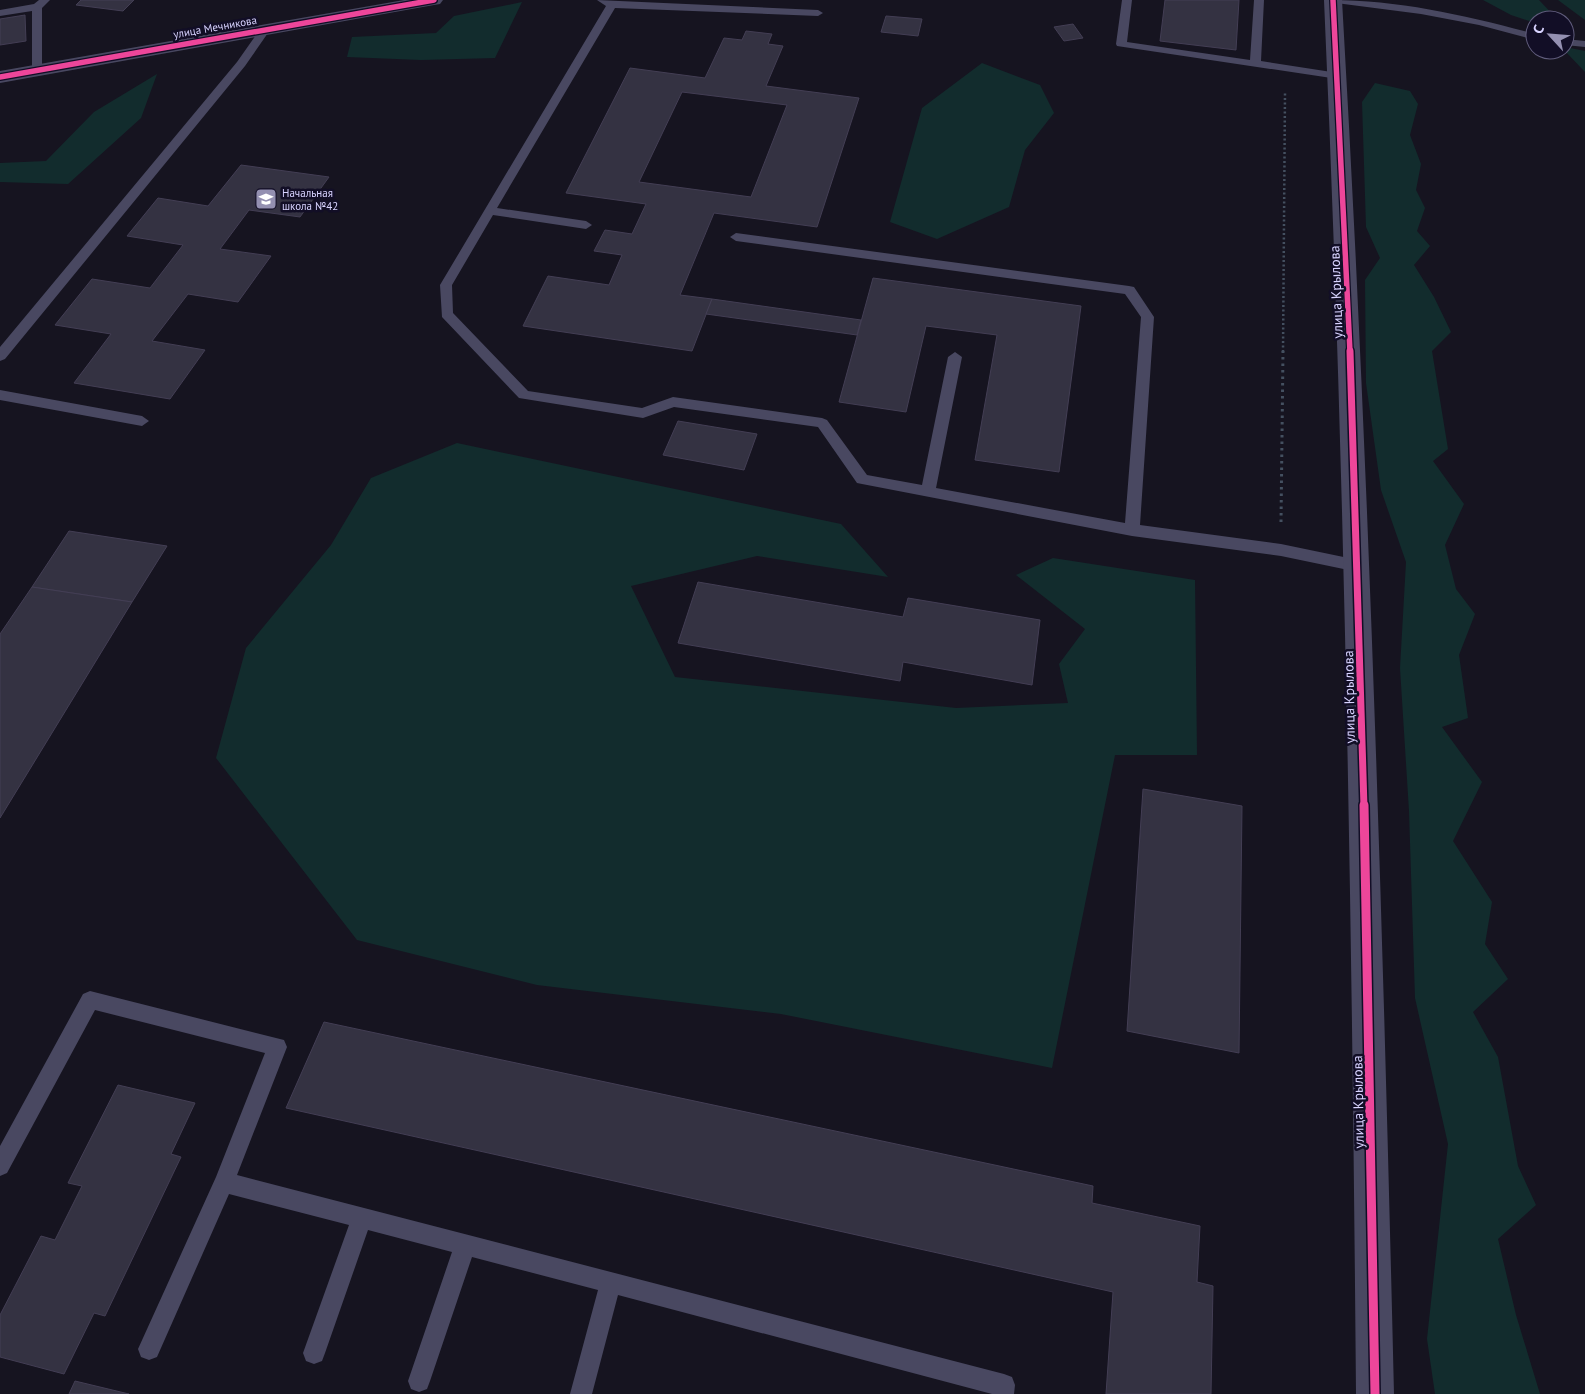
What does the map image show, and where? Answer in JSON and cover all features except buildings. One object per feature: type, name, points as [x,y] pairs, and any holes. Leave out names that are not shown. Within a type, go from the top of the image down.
[{"type":"street","name":"улица Мечникова","points":[[0,77],[265,30],[389,4],[434,0]]},
{"type":"street","name":"улица Крылова","points":[[1334,0],[1344,168],[1358,566],[1368,936],[1376,1394]]},
{"type":"lane","points":[[1127,0],[1121,44],[1338,76]]},
{"type":"lane","points":[[1255,64],[1259,0]]},
{"type":"lane","points":[[1334,0],[1421,11],[1480,22],[1525,34]]},
{"type":"lane","points":[[818,13],[607,2],[490,211],[446,285],[447,314],[524,395],[643,413],[673,402],[822,422],[862,479],[1132,530],[1281,550],[1358,566]]},
{"type":"lane","points":[[0,13],[41,4],[37,70]]},
{"type":"lane","points":[[0,356],[241,64],[265,30]]},
{"type":"lane","points":[[490,211],[586,225]]},
{"type":"lane","points":[[736,237],[1129,290],[1148,317],[1132,530]]},
{"type":"lane","points":[[928,492],[955,358]]},
{"type":"lane","points":[[0,395],[142,421]]},
{"type":"lane","points":[[0,1166],[90,1000],[277,1047],[224,1182],[149,1349]]},
{"type":"lane","points":[[224,1182],[1004,1385],[1003,1394]]},
{"type":"lane","points":[[314,1354],[362,1218]]},
{"type":"lane","points":[[419,1381],[465,1245]]},
{"type":"lane","points":[[581,1394],[612,1283]]},
{"type":"path","points":[[1281,550],[1285,69]]},
{"type":"green space","points":[[1483,0],[1539,0],[1548,10],[1525,10],[1525,20],[1511,15]]},
{"type":"green space","points":[[1558,0],[1585,0],[1585,20],[1575,13],[1575,10],[1572,10]]},
{"type":"green space","points":[[522,2],[495,58],[421,60],[347,57],[352,37],[436,33],[454,16]]},
{"type":"green space","points":[[1575,49],[1585,51],[1585,72],[1574,60]]},
{"type":"green space","points":[[982,63],[1040,85],[1054,113],[1025,150],[1009,207],[937,239],[890,222],[922,108]]},
{"type":"green space","points":[[157,74],[141,118],[68,184],[0,182],[0,163],[46,161],[94,112]]},
{"type":"green space","points":[[1375,83],[1410,91],[1418,104],[1410,135],[1421,164],[1416,190],[1425,208],[1417,231],[1430,246],[1414,265],[1434,297],[1451,332],[1432,351],[1448,449],[1433,461],[1464,504],[1445,545],[1456,589],[1475,614],[1459,655],[1468,718],[1442,727],[1482,782],[1453,841],[1492,902],[1485,944],[1508,979],[1473,1012],[1498,1057],[1518,1166],[1536,1205],[1498,1239],[1516,1315],[1540,1394],[1435,1394],[1427,1339],[1448,1144],[1415,998],[1409,811],[1400,668],[1406,562],[1381,490],[1366,383],[1365,280],[1380,258],[1366,227],[1362,102]]},
{"type":"green space","points":[[457,443],[841,524],[888,577],[757,556],[631,586],[675,677],[956,708],[1068,703],[1059,664],[1085,629],[1016,575],[1053,558],[1195,580],[1197,755],[1115,755],[1052,1068],[781,1014],[537,985],[357,940],[216,758],[246,648],[331,545],[371,478]]},
{"type":"cycle path","points":[[0,77],[434,0]]},
{"type":"cycle path","points":[[1333,0],[1350,348],[1356,522],[1369,1045],[1375,1394]]},
{"type":"place","name":"Начальная школа №42","points":[[266,199]]}]
